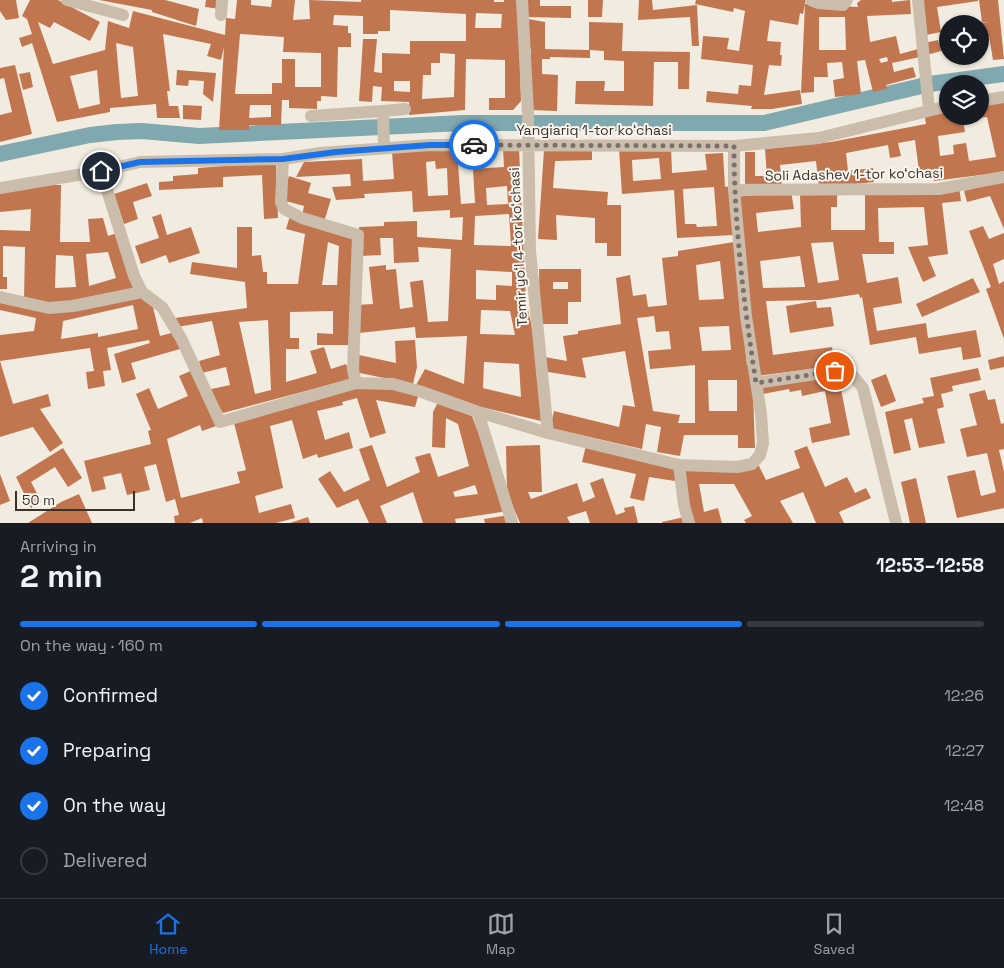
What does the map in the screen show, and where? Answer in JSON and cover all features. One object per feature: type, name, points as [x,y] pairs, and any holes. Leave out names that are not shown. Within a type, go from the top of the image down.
[{"type":"street","points":[[67,0],[123,15]]},
{"type":"street","points":[[221,15],[222,0]]},
{"type":"street","name":"Temir yoʻl 4-tor koʻchasi","points":[[522,0],[528,113],[530,251],[548,433]]},
{"type":"street","points":[[811,0],[834,5],[843,5],[847,0]]},
{"type":"street","points":[[918,0],[928,106]]},
{"type":"street","points":[[989,100],[1004,98]]},
{"type":"street","name":"Yangiariq 1-tor koʻchasi","points":[[0,188],[101,171],[140,162],[283,159],[384,144],[430,145],[528,138],[734,146],[819,138],[884,124],[928,106],[939,106]]},
{"type":"street","points":[[311,116],[383,116],[405,109]]},
{"type":"street","points":[[383,116],[384,144]]},
{"type":"street","points":[[101,171],[134,276],[142,292],[162,307],[181,338],[220,422],[356,383],[393,384],[548,433],[680,465],[737,467],[752,464],[760,455],[763,443],[746,316],[734,190],[734,146]]},
{"type":"street","points":[[283,159],[281,202],[284,209],[302,218],[358,236],[354,370],[356,383]]},
{"type":"street","name":"Soli Adashev 1-tor koʻchasi","points":[[734,190],[939,189],[1004,177]]},
{"type":"street","points":[[0,297],[49,308],[73,306],[142,292]]},
{"type":"street","points":[[756,383],[835,371],[853,376],[863,388],[896,523]]},
{"type":"street","points":[[478,412],[512,523]]},
{"type":"street","points":[[680,465],[684,504],[689,523]]},
{"type":"building","points":[[0,0],[16,0],[19,18],[6,20],[0,11]]},
{"type":"building","points":[[30,0],[58,0],[100,22],[90,41],[54,22],[50,28],[38,22],[53,64],[105,50],[108,21],[129,28],[133,11],[225,35],[226,18],[235,19],[237,0],[251,0],[251,5],[271,7],[272,0],[295,0],[293,20],[310,19],[309,0],[361,2],[361,0],[494,0],[494,2],[504,2],[504,0],[518,0],[521,101],[513,110],[489,110],[489,98],[505,98],[505,60],[466,59],[465,110],[409,115],[409,102],[381,101],[382,87],[373,86],[372,102],[359,101],[363,39],[377,39],[374,72],[382,73],[382,53],[410,54],[410,41],[466,41],[466,14],[390,10],[390,31],[378,31],[378,34],[363,34],[363,16],[334,15],[333,25],[348,26],[348,33],[351,33],[351,47],[338,47],[337,97],[321,96],[321,101],[317,101],[317,109],[289,108],[289,100],[282,100],[281,125],[249,125],[249,130],[219,130],[224,47],[221,60],[207,56],[211,44],[163,34],[170,91],[167,91],[169,106],[178,106],[180,118],[157,118],[156,104],[110,108],[110,112],[57,122],[32,43],[22,47],[19,38],[32,34],[27,19],[22,16]],"holes":[[[476,13],[502,14],[501,28],[475,28]],[[240,34],[284,37],[283,52],[321,53],[321,87],[295,87],[295,59],[282,59],[282,83],[272,83],[272,94],[235,94]],[[116,43],[133,47],[138,96],[121,98]],[[440,53],[455,54],[454,97],[422,99],[423,75],[431,75],[431,63],[440,63]],[[97,70],[100,104],[79,109],[70,76]],[[394,81],[410,81],[410,92],[394,91]],[[250,105],[271,105],[271,117],[249,118]]]},
{"type":"building","points":[[99,0],[165,0],[199,9],[196,26],[152,12],[152,10]]},
{"type":"building","points":[[206,0],[221,0],[220,9],[205,7]]},
{"type":"building","points":[[527,0],[540,0],[540,6],[571,6],[571,18],[526,17]]},
{"type":"building","points":[[588,0],[603,0],[602,17],[588,17]]},
{"type":"building","points":[[639,0],[652,0],[653,10],[697,5],[699,46],[692,46],[690,17],[638,20]]},
{"type":"building","points":[[696,0],[806,0],[803,14],[800,13],[798,25],[770,20],[767,41],[781,42],[780,55],[782,55],[781,66],[769,65],[764,95],[800,90],[802,104],[772,109],[751,109],[752,106],[706,102],[707,91],[738,94],[739,85],[751,86],[753,65],[701,59],[703,36],[729,38],[727,49],[739,51],[745,11],[734,8],[733,12],[695,4]]},
{"type":"building","points":[[861,0],[892,0],[892,2],[910,0],[911,14],[867,16],[870,42],[896,36],[900,54],[918,49],[920,57],[892,63],[894,72],[913,67],[916,77],[886,85],[887,89],[873,92],[865,60],[857,61],[861,94],[835,97],[833,80],[844,78],[842,62],[827,63],[828,77],[814,77],[814,92],[801,93],[805,4],[858,7],[857,3]],"holes":[[[819,17],[845,17],[846,50],[819,50]],[[887,57],[888,61],[881,63],[879,59]]]},
{"type":"building","points":[[922,0],[978,0],[937,7],[939,32],[926,35]]},
{"type":"building","points":[[979,0],[998,0],[1004,59],[993,60],[989,36],[989,15],[981,15]]},
{"type":"building","points":[[528,19],[545,22],[545,49],[589,50],[589,22],[623,23],[622,51],[690,52],[689,89],[678,89],[678,62],[654,62],[653,106],[575,104],[576,81],[605,81],[604,91],[624,91],[624,61],[604,60],[604,51],[590,50],[590,58],[550,57],[550,59],[542,59],[542,74],[558,75],[557,111],[530,110],[531,49],[527,49]]},
{"type":"building","points":[[938,40],[939,52],[927,55],[924,43]]},
{"type":"building","points":[[15,65],[32,134],[0,142],[0,115],[12,112],[4,78],[0,79],[0,68]]},
{"type":"building","points":[[177,70],[216,73],[213,102],[203,94],[204,81],[189,80],[188,86],[176,85]]},
{"type":"building","points":[[30,72],[33,87],[23,90],[19,74]]},
{"type":"building","points":[[1004,101],[1004,172],[934,181],[932,170],[919,171],[915,140],[898,143],[901,156],[890,158],[888,145],[846,153],[848,171],[873,168],[874,182],[819,188],[816,161],[780,165],[782,186],[745,187],[745,152],[755,152],[755,176],[767,176],[765,149],[831,142],[926,124],[924,112],[939,110],[939,125],[964,125],[965,132],[938,136],[940,156],[954,154],[953,145],[966,143],[969,161],[996,157],[989,125],[989,104]]},
{"type":"building","points":[[183,105],[202,106],[201,120],[183,119]]},
{"type":"building","points":[[671,145],[672,173],[707,170],[705,154],[723,153],[725,187],[731,186],[734,235],[677,238],[674,190],[622,194],[619,149]],"holes":[[[659,158],[661,179],[633,181],[632,160]],[[714,187],[717,226],[697,227],[696,224],[685,224],[683,189]]]},
{"type":"building","points":[[465,148],[466,164],[458,164],[461,204],[475,203],[473,169],[504,167],[503,149],[519,148],[526,301],[534,336],[541,421],[464,403],[416,385],[425,369],[464,384],[467,336],[416,338],[415,327],[359,333],[357,305],[373,304],[369,267],[386,265],[386,270],[396,269],[400,309],[413,307],[410,282],[423,280],[428,322],[448,321],[451,249],[418,247],[419,262],[394,263],[393,238],[380,238],[381,255],[360,256],[359,227],[384,226],[384,222],[417,221],[417,237],[462,240],[463,217],[450,218],[450,210],[413,212],[412,191],[364,194],[365,198],[336,200],[332,187],[351,186],[350,174],[296,177],[304,162],[362,159],[363,181],[394,179],[392,152]],"holes":[[[435,161],[436,169],[447,168],[448,195],[428,196],[426,162]],[[507,186],[508,204],[487,205],[486,188]],[[509,214],[511,246],[474,245],[475,216]],[[476,270],[512,272],[512,286],[496,285],[496,300],[476,299]],[[481,310],[510,311],[515,335],[480,334]],[[484,362],[519,364],[521,397],[483,388]]]},
{"type":"building","points":[[592,149],[592,160],[555,161],[553,188],[608,192],[607,205],[621,205],[621,256],[607,256],[607,243],[595,243],[595,218],[556,215],[557,240],[538,239],[544,150]]},
{"type":"building","points":[[276,162],[278,218],[264,219],[262,175],[223,177],[223,187],[159,190],[159,182],[173,181],[173,176],[198,174],[198,168]]},
{"type":"building","points":[[289,176],[311,183],[308,193],[331,199],[324,222],[302,216],[304,206],[282,200]]},
{"type":"building","points":[[1004,180],[1004,229],[990,196],[967,202],[964,191]]},
{"type":"building","points":[[147,183],[152,196],[133,202],[138,219],[124,224],[114,194]]},
{"type":"building","points":[[61,185],[60,242],[90,242],[88,219],[103,218],[108,236],[117,233],[133,288],[90,301],[43,303],[24,300],[25,247],[3,246],[3,277],[7,277],[7,289],[0,289],[0,230],[30,231],[31,209],[0,212],[0,190]],"holes":[[[108,252],[116,278],[89,286],[86,254]],[[56,255],[73,256],[76,287],[55,288]]]},
{"type":"building","points":[[959,187],[961,201],[942,203],[948,254],[928,257],[936,276],[923,282],[908,247],[928,245],[924,207],[878,208],[879,242],[894,242],[894,254],[862,254],[867,283],[898,277],[902,303],[873,308],[877,331],[926,323],[928,338],[976,330],[981,357],[963,360],[961,347],[919,354],[916,337],[870,345],[862,297],[860,298],[859,294],[820,300],[766,301],[773,355],[832,347],[835,366],[756,376],[736,197],[791,191],[794,209],[756,213],[758,232],[801,227],[800,195],[837,191],[837,207],[831,207],[831,230],[865,230],[865,190]],"holes":[[[833,242],[839,280],[818,283],[811,243]],[[800,256],[805,287],[763,288],[760,261]]]},
{"type":"building","points":[[161,214],[167,235],[191,227],[200,253],[169,263],[166,255],[141,264],[135,246],[159,238],[152,217]]},
{"type":"building","points":[[290,216],[354,236],[351,345],[317,345],[317,333],[333,334],[333,311],[290,312],[290,338],[299,338],[299,349],[286,349],[286,382],[317,373],[310,351],[324,347],[331,369],[346,364],[351,379],[223,413],[207,390],[230,385],[226,367],[202,373],[199,361],[220,355],[212,321],[177,327],[175,318],[247,308],[245,282],[190,274],[192,262],[237,268],[237,227],[252,227],[252,256],[261,255],[263,272],[267,272],[267,284],[298,284],[305,234],[286,229]],"holes":[[[328,242],[339,246],[337,285],[322,285]],[[268,320],[271,390],[255,394],[239,322]]]},
{"type":"building","points":[[983,226],[989,239],[1004,233],[1004,259],[993,264],[999,284],[1004,281],[1004,339],[986,289],[991,287],[969,231]]},
{"type":"building","points":[[734,242],[747,365],[752,365],[755,448],[738,448],[738,435],[684,435],[680,456],[657,452],[661,427],[646,424],[642,449],[550,428],[554,411],[619,427],[623,405],[635,407],[625,351],[582,358],[586,378],[542,371],[545,357],[567,361],[563,336],[578,334],[578,331],[621,324],[616,278],[630,275],[633,296],[646,294],[648,307],[667,305],[662,258],[678,256],[678,251]],"holes":[[[720,261],[724,299],[699,300],[696,265]],[[654,316],[656,332],[669,331],[671,349],[648,351],[650,369],[695,365],[695,423],[678,423],[680,415],[653,411],[637,318]],[[729,326],[731,350],[702,351],[699,327]],[[708,380],[737,380],[737,411],[709,411]]]},
{"type":"building","points":[[539,269],[581,269],[581,302],[568,302],[568,324],[540,324]],"holes":[[[553,282],[568,282],[568,289],[553,289]]]},
{"type":"building","points":[[973,278],[980,292],[922,317],[916,304]]},
{"type":"building","points":[[137,294],[152,303],[160,336],[175,332],[180,349],[131,363],[136,379],[122,383],[114,354],[150,343],[149,340],[107,348],[111,370],[103,371],[105,386],[88,389],[86,372],[94,371],[90,348],[0,361],[0,335],[34,331],[36,318],[0,310],[0,298],[46,309]],"holes":[[[133,305],[138,329],[98,337],[98,333],[61,339],[63,321]]]},
{"type":"building","points":[[816,301],[817,308],[831,307],[834,326],[790,333],[786,306]]},
{"type":"building","points":[[415,340],[417,367],[413,384],[355,372],[359,355],[396,363],[395,341]]},
{"type":"building","points":[[1004,356],[1004,367],[990,370],[988,360]]},
{"type":"building","points":[[0,361],[13,404],[48,394],[51,406],[40,409],[63,443],[50,452],[33,427],[0,437]]},
{"type":"building","points":[[978,368],[981,380],[952,386],[953,391],[941,394],[944,407],[937,409],[945,443],[919,448],[912,418],[904,420],[911,450],[894,454],[885,412],[924,403],[922,398],[934,396],[930,378]]},
{"type":"building","points":[[195,369],[219,425],[202,431],[200,425],[167,439],[181,498],[240,483],[237,472],[246,470],[234,423],[353,385],[419,393],[415,407],[376,400],[386,433],[370,438],[357,398],[342,402],[343,405],[317,411],[325,440],[349,432],[353,448],[318,458],[317,454],[303,459],[292,420],[270,426],[283,488],[255,496],[259,513],[291,504],[295,518],[276,523],[203,523],[202,518],[190,523],[175,523],[174,516],[179,515],[175,499],[166,502],[156,464],[144,467],[150,490],[127,495],[121,473],[103,477],[106,489],[92,492],[84,461],[151,444],[148,431],[151,430],[136,394],[149,388],[158,409],[188,396],[179,376]]},
{"type":"building","points":[[838,374],[850,435],[812,443],[809,428],[831,423],[825,391],[802,396],[801,390],[790,392],[789,389],[763,394],[761,384]]},
{"type":"building","points":[[886,374],[896,401],[881,407],[871,380]]},
{"type":"building","points":[[985,390],[988,400],[995,399],[1001,424],[1004,423],[1004,449],[999,450],[1004,472],[1004,508],[957,518],[947,476],[975,470],[981,496],[996,492],[987,453],[967,457],[960,429],[977,425],[969,394]]},
{"type":"building","points":[[439,400],[472,416],[508,511],[455,519],[456,523],[423,523],[413,492],[380,506],[387,523],[369,523],[358,499],[337,508],[318,479],[330,471],[344,492],[370,480],[359,449],[372,445],[387,487],[420,472],[415,457],[430,453],[438,477],[469,466],[458,424],[446,418],[445,448],[432,447],[433,412]],"holes":[[[475,485],[478,494],[455,497],[453,492]]]},
{"type":"building","points":[[540,445],[542,492],[528,492],[531,499],[577,483],[583,502],[595,497],[590,483],[603,478],[616,515],[625,512],[624,508],[634,506],[638,523],[590,523],[586,511],[567,517],[570,523],[520,523],[507,493],[506,446]]},
{"type":"building","points":[[586,445],[678,469],[675,481],[649,477],[644,501],[630,498],[636,474],[582,462]]},
{"type":"building","points":[[807,446],[825,487],[847,477],[855,493],[866,488],[871,498],[839,512],[844,523],[816,523],[803,492],[780,501],[793,523],[746,523],[744,520],[752,516],[734,484],[699,484],[704,512],[718,508],[722,523],[692,523],[681,470],[758,464],[766,480],[800,468],[794,451]]},
{"type":"building","points":[[63,448],[82,478],[68,487],[55,467],[31,482],[41,501],[31,508],[16,477]]},
{"type":"building","points":[[0,474],[10,501],[0,505]]},
{"type":"building","points":[[916,478],[926,523],[910,523],[901,482]]},
{"type":"building","points":[[79,494],[92,523],[28,523],[61,502]]},
{"type":"building","points":[[509,515],[512,523],[485,523],[484,519]]},
{"type":"building","points":[[308,517],[310,523],[290,523]]},
{"type":"building","points":[[684,517],[686,523],[662,523],[662,522]]},
{"type":"waterway","points":[[0,154],[90,135],[117,132],[142,131],[199,136],[463,123],[764,123],[930,84],[1004,74]]},
{"type":"way so far","points":[[474,145],[734,146],[734,190],[746,316],[756,383],[835,371]]},
{"type":"route","points":[[101,171],[140,162],[283,159],[320,153],[430,145],[474,145]]}]
